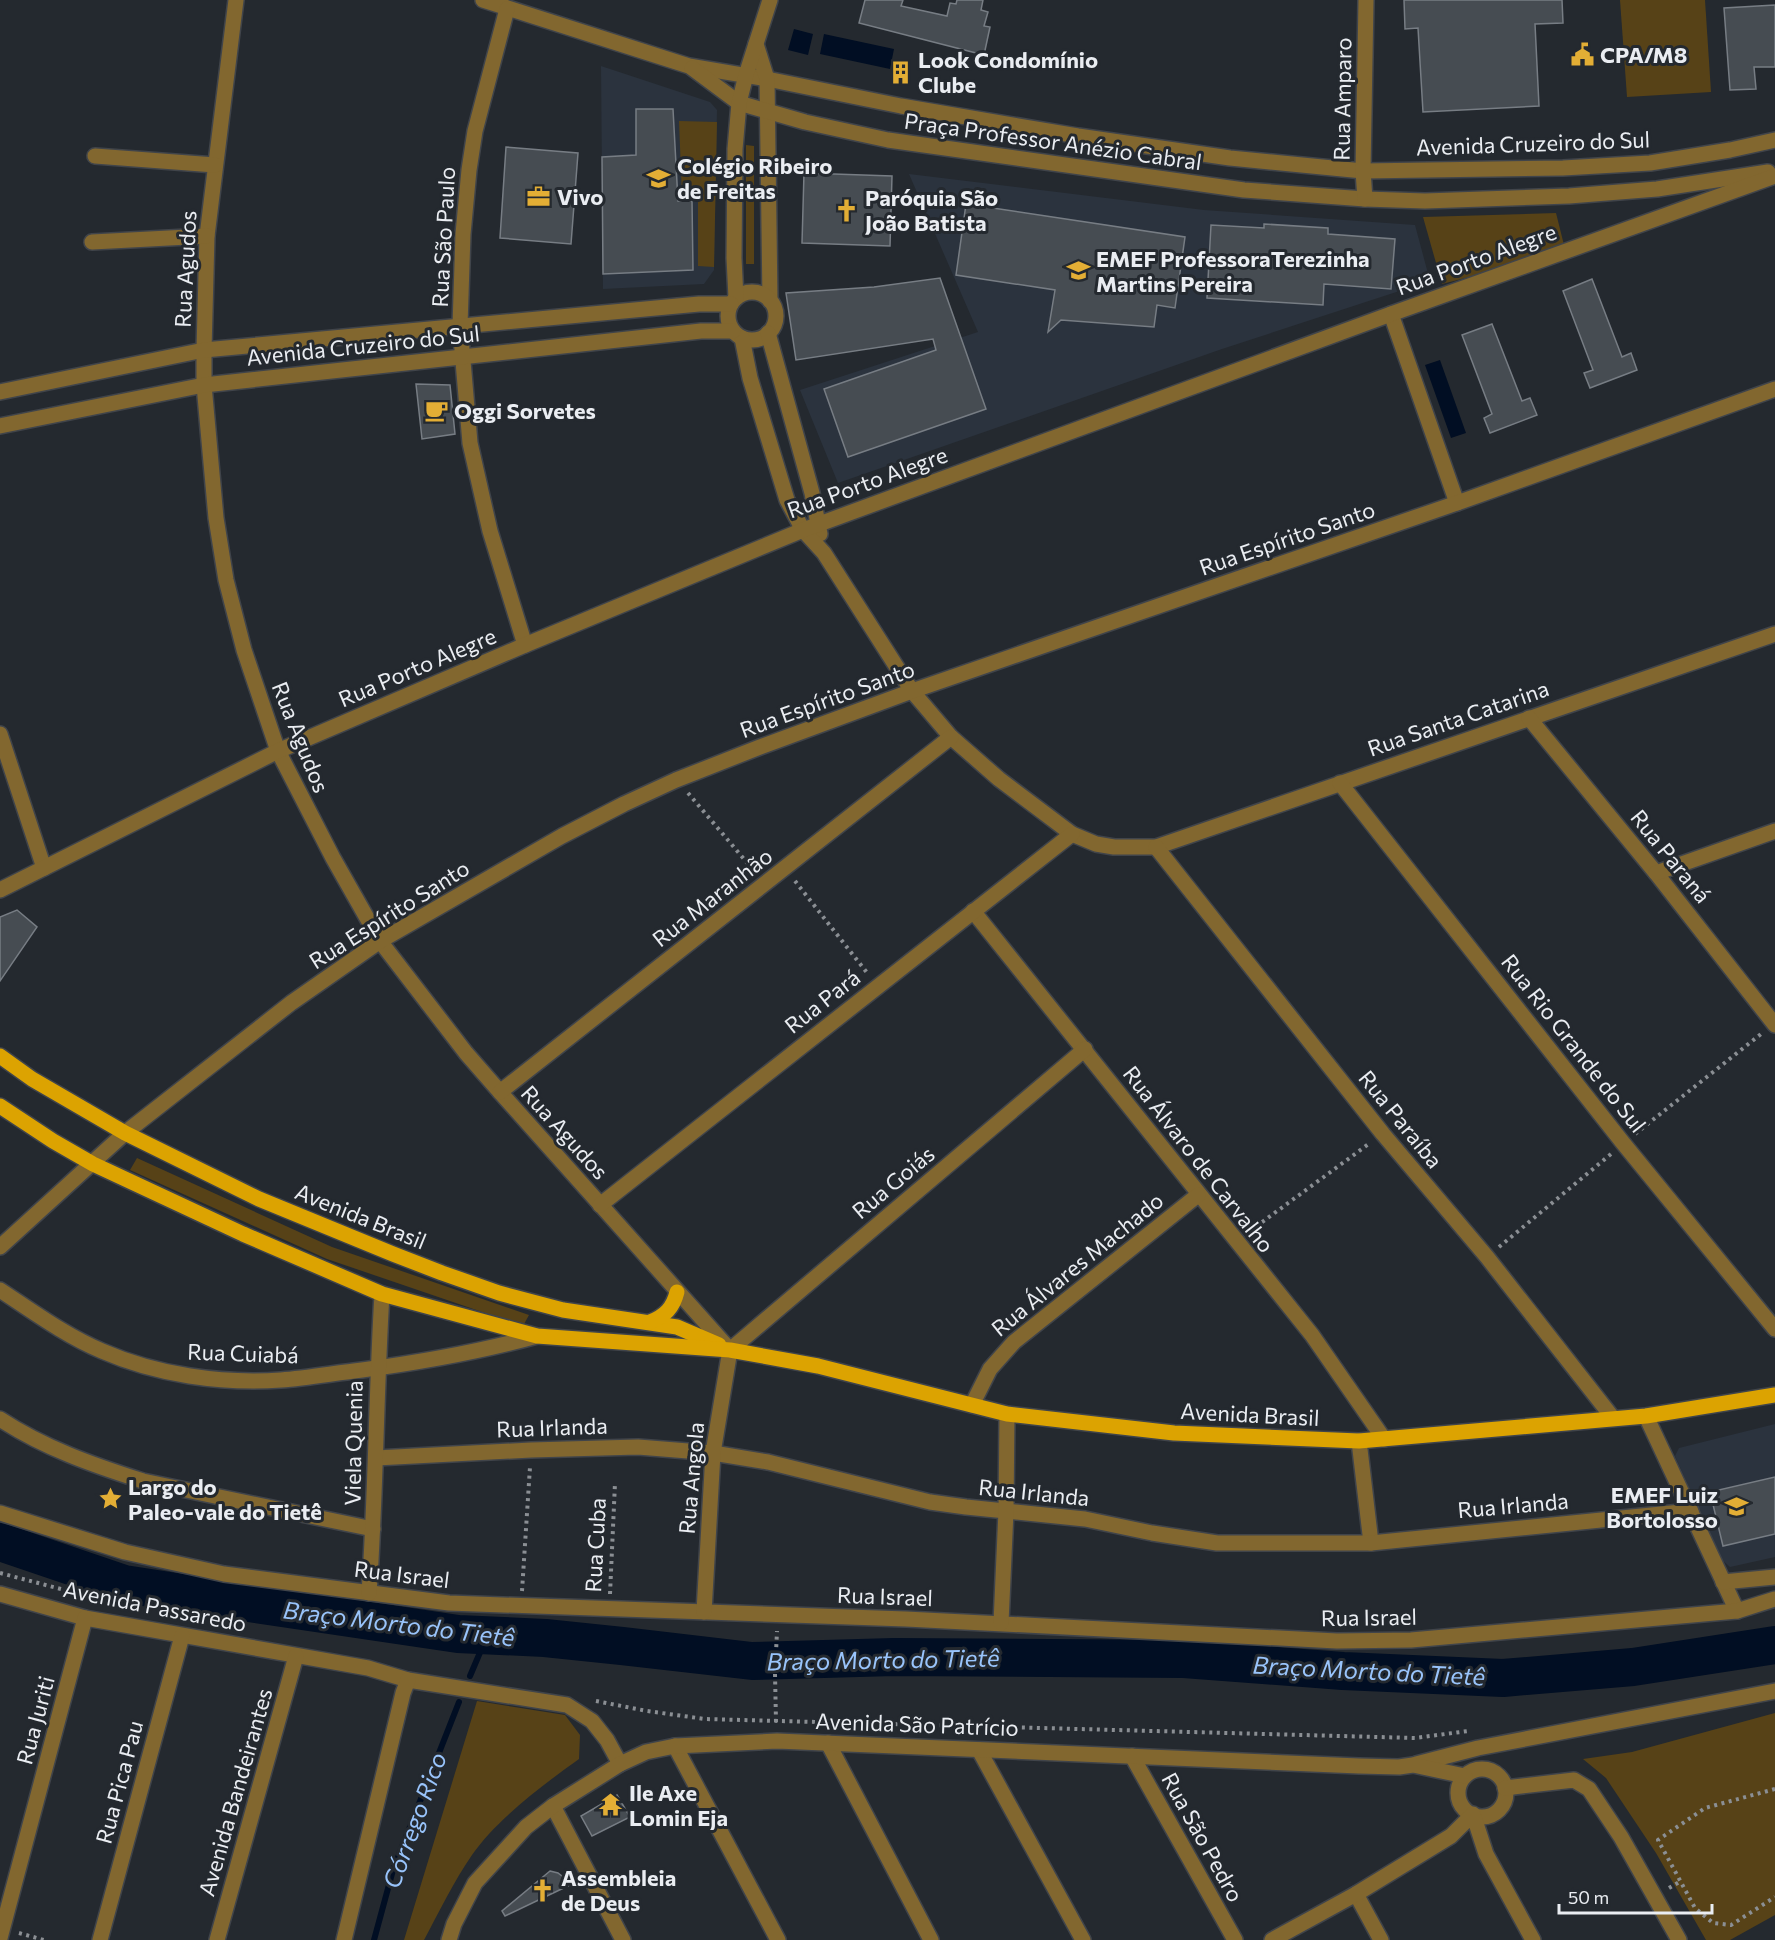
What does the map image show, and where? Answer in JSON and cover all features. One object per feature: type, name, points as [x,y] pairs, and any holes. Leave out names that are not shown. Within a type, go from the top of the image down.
[{"type":"main road","name":"Avenida Brasil","points":[[0,1056],[32,1079],[125,1133],[259,1199],[442,1273],[499,1293],[563,1310],[677,1327],[730,1350]]},
{"type":"main road","name":"Avenida Brasil","points":[[0,1106],[93,1164],[243,1234],[382,1294],[537,1336],[730,1350],[818,1366],[1007,1414],[1174,1433],[1359,1441],[1646,1416],[1775,1395]]},
{"type":"main road","points":[[650,1322],[660,1318],[668,1311],[677,1292]]},
{"type":"street","name":"Rua Agudos","points":[[236,0],[207,236],[204,385],[216,518],[226,580],[244,650],[278,751],[333,858],[380,941],[466,1053],[730,1350]]},
{"type":"street","points":[[483,0],[689,66],[739,103]]},
{"type":"street","points":[[770,0],[739,103],[735,149],[733,301],[728,318],[738,335],[787,500],[803,530],[824,553]]},
{"type":"street","name":"Rua Amparo","points":[[1365,199],[1363,171],[1366,0]]},
{"type":"street","name":"Rua São Paulo","points":[[507,9],[475,131],[469,170],[463,234],[460,326],[470,443],[504,579],[525,645]]},
{"type":"street","points":[[738,335],[756,340],[768,333],[776,314],[770,301],[766,79],[756,44]]},
{"type":"street","name":"Praça Professor Anézio Cabral","points":[[689,66],[901,106],[1078,136],[1230,158],[1363,171]]},
{"type":"street","name":"Praça Professor Anézio Cabral","points":[[739,103],[805,122],[888,140],[1244,190],[1365,199]]},
{"type":"street","name":"Avenida Cruzeiro do Sul","points":[[1363,171],[1601,167],[1730,150],[1775,140]]},
{"type":"street","points":[[95,156],[216,165]]},
{"type":"street","points":[[1365,199],[1425,201],[1569,196],[1657,189],[1775,171]]},
{"type":"street","name":"Rua Porto Alegre","points":[[0,890],[278,751],[525,645],[803,530],[1775,176]]},
{"type":"street","points":[[92,242],[207,236]]},
{"type":"street","points":[[733,301],[742,294],[757,293],[770,301]]},
{"type":"street","name":"Avenida Cruzeiro do Sul","points":[[0,392],[204,350],[733,301]]},
{"type":"street","points":[[1391,314],[1457,503]]},
{"type":"street","name":"Avenida Cruzeiro do Sul","points":[[0,426],[204,385],[701,331],[738,335]]},
{"type":"street","points":[[768,333],[812,493],[824,553]]},
{"type":"street","name":"Rua Espírito Santo","points":[[0,1247],[125,1133],[245,1038],[380,941],[562,836],[624,804],[676,780],[912,691],[1457,503],[1775,389]]},
{"type":"street","name":"Rua Santa Catarina","points":[[824,553],[912,691],[951,736],[999,779],[1072,834],[1096,844],[1114,847],[1156,847],[1775,634]]},
{"type":"street","name":"Rua Paraná","points":[[1529,718],[1656,873],[1775,1024]]},
{"type":"street","points":[[0,734],[44,868]]},
{"type":"street","name":"Rua Maranhão","points":[[500,1092],[951,736]]},
{"type":"street","name":"Rua Rio Grande do Sul","points":[[1340,783],[1623,1143],[1775,1329]]},
{"type":"street","points":[[1656,873],[1775,831]]},
{"type":"street","name":"Rua Pará","points":[[600,1205],[1072,834]]},
{"type":"street","name":"Rua Paraíba","points":[[1156,847],[1383,1134],[1486,1257],[1613,1419]]},
{"type":"street","name":"Rua Álvaro de Carvalho","points":[[973,911],[1311,1335],[1384,1439]]},
{"type":"street","name":"Rua Goiás","points":[[730,1350],[1085,1049]]},
{"type":"street","name":"Rua Álvares Machado","points":[[972,1405],[990,1369],[1014,1342],[1198,1195]]},
{"type":"street","name":"Rua Cuiabá","points":[[0,1290],[74,1337],[101,1351],[165,1371],[202,1377],[278,1380],[378,1368],[464,1355],[537,1336]]},
{"type":"street","name":"Viela Quenia","points":[[369,1593],[374,1529],[382,1294]]},
{"type":"street","name":"Rua Angola","points":[[704,1612],[713,1453],[730,1350]]},
{"type":"street","points":[[1001,1623],[1007,1414]]},
{"type":"street","points":[[1646,1416],[1737,1611]]},
{"type":"street","points":[[0,1419],[38,1442],[143,1481],[374,1529]]},
{"type":"street","points":[[1359,1441],[1371,1543]]},
{"type":"street","name":"Rua Irlanda","points":[[376,1458],[638,1447],[713,1453],[768,1462],[930,1502],[1085,1519],[1217,1543],[1371,1543],[1690,1511]]},
{"type":"street","name":"Rua Israel","points":[[0,1513],[125,1552],[224,1574],[449,1603],[1001,1623],[1337,1641],[1411,1640],[1737,1611],[1775,1599]]},
{"type":"street","points":[[1724,1582],[1775,1577]]},
{"type":"street","name":"Avenida Passaredo","points":[[0,1594],[85,1618],[369,1668],[408,1680],[567,1705],[592,1721],[607,1740],[620,1764]]},
{"type":"street","name":"Rua Juriti","points":[[1,1934],[85,1618]]},
{"type":"street","name":"Rua Pica Pau","points":[[100,1940],[182,1636]]},
{"type":"street","name":"Avenida Bandeirantes","points":[[217,1940],[296,1656]]},
{"type":"street","points":[[344,1940],[408,1680]]},
{"type":"street","points":[[1413,1765],[1478,1748],[1775,1691]]},
{"type":"street","name":"Avenida São Patrício","points":[[449,1940],[454,1924],[475,1883],[526,1827],[553,1806],[620,1764],[646,1752],[675,1746],[777,1741],[1359,1766],[1413,1765],[1465,1776]]},
{"type":"street","points":[[828,1743],[931,1940]]},
{"type":"street","points":[[675,1746],[778,1940]]},
{"type":"street","points":[[979,1749],[1083,1940]]},
{"type":"street","name":"Rua São Pedro","points":[[1132,1756],[1235,1940]]},
{"type":"street","points":[[1478,1769],[1486,1769],[1500,1777],[1505,1788],[1505,1800],[1495,1813],[1487,1816],[1473,1814],[1467,1810],[1459,1797],[1459,1790],[1465,1776],[1478,1769]]},
{"type":"street","points":[[1505,1788],[1574,1780],[1589,1789],[1620,1837],[1679,1940]]},
{"type":"street","points":[[553,1806],[623,1940]]},
{"type":"street","points":[[1272,1940],[1356,1894],[1451,1836],[1473,1814]]},
{"type":"street","points":[[1473,1814],[1486,1854],[1533,1940]]},
{"type":"street","points":[[1356,1894],[1381,1940]]},
{"type":"street","points":[[454,1924],[463,1940]]},
{"type":"path","points":[[676,780],[765,884]]},
{"type":"path","points":[[785,868],[878,986]]},
{"type":"path","points":[[1235,1242],[1383,1134]]},
{"type":"path","points":[[521,1606],[531,1450]]},
{"type":"path","name":"Rua Cuba","points":[[609,1610],[615,1483]]},
{"type":"path","points":[[0,1573],[126,1606]]},
{"type":"path","points":[[777,1627],[775,1674],[777,1741]]},
{"type":"path","points":[[591,1700],[705,1719],[1415,1738],[1473,1730]]},
{"type":"path","points":[[1775,1789],[1704,1808],[1658,1840],[1695,1908],[1713,1923],[1731,1925],[1775,1898]]},
{"type":"path","points":[[1666,1890],[1681,1881]]},
{"type":"path","points":[[1,1934],[44,1940]]},
{"type":"shaded area","points":[[1620,0],[1705,0],[1711,92],[1627,97]]},
{"type":"shaded area","name":"Colégio Ribeiro de Freitas","points":[[601,66],[710,102],[717,110],[714,270],[704,284],[603,289]]},
{"type":"shaded area","points":[[679,121],[717,122],[714,267],[698,266],[698,199],[682,197]]},
{"type":"shaded area","points":[[746,145],[754,146],[754,264],[746,264]]},
{"type":"shaded area","name":"EMEF ProfessoraTerezinha Martins Pereira","points":[[909,174],[1204,210],[1415,225],[1430,281],[1222,349],[838,483],[800,390],[978,332]]},
{"type":"shaded area","points":[[1556,213],[1564,245],[1544,258],[1442,284],[1423,217]]},
{"type":"shaded area","points":[[137,1158],[332,1247],[529,1315],[523,1326],[327,1259],[130,1170]]},
{"type":"shaded area","name":"EMEF Luiz Bortolosso","points":[[1775,1424],[1775,1557],[1730,1567],[1721,1559],[1675,1456],[1679,1448]]},
{"type":"shaded area","points":[[477,1701],[565,1715],[580,1735],[579,1759],[522,1803],[482,1842],[459,1875],[424,1940],[404,1940]]},
{"type":"shaded area","points":[[1775,1713],[1775,1915],[1730,1940],[1706,1940],[1656,1853],[1606,1778],[1583,1759],[1632,1752]]},
{"type":"water","points":[[794,29],[813,34],[808,55],[788,50]]},
{"type":"water","points":[[824,34],[894,49],[890,69],[820,54]]},
{"type":"water","points":[[1440,360],[1466,433],[1451,438],[1425,365]]},
{"type":"building","points":[[865,0],[903,0],[901,6],[947,16],[950,3],[956,4],[957,0],[983,0],[981,10],[988,12],[984,26],[990,27],[984,55],[859,23]]},
{"type":"building","points":[[1404,0],[1562,0],[1563,23],[1535,24],[1539,106],[1423,112],[1418,28],[1405,29]]},
{"type":"building","points":[[1775,5],[1775,67],[1754,67],[1756,89],[1730,90],[1724,8]]},
{"type":"building","points":[[636,109],[673,109],[678,201],[692,201],[693,270],[603,274],[602,157],[636,155]]},
{"type":"building","name":"Vivo","points":[[506,147],[578,153],[571,244],[500,238]]},
{"type":"building","name":"Paróquia São João Batista","points":[[804,173],[892,176],[890,246],[802,243]]},
{"type":"building","points":[[966,204],[1185,237],[1175,308],[1157,305],[1154,327],[1061,320],[1048,332],[1055,290],[956,275]]},
{"type":"building","points":[[1264,224],[1328,228],[1328,234],[1395,239],[1391,289],[1324,284],[1323,305],[1207,298],[1211,225],[1264,228]]},
{"type":"building","points":[[940,278],[986,409],[848,457],[824,389],[936,350],[933,339],[796,360],[786,293],[874,287]]},
{"type":"building","points":[[1592,279],[1622,357],[1631,353],[1637,370],[1590,388],[1584,373],[1593,370],[1563,291]]},
{"type":"building","points":[[1492,324],[1522,401],[1530,398],[1537,415],[1490,433],[1484,418],[1492,414],[1462,335]]},
{"type":"building","name":"Oggi Sorvetes","points":[[416,384],[450,385],[455,434],[422,439]]},
{"type":"building","points":[[17,910],[37,927],[0,981],[0,917]]},
{"type":"building","points":[[1775,1477],[1775,1534],[1723,1546],[1710,1492]]},
{"type":"building","name":"Ile Axe Lomin Eja","points":[[617,1795],[630,1817],[592,1836],[581,1816]]},
{"type":"building","name":"Assembleia de Deus","points":[[550,1871],[558,1873],[572,1884],[505,1916],[502,1911]]},
{"type":"waterway","name":"Braço Morto do Tietê","points":[[0,1542],[124,1584],[458,1634],[545,1638],[752,1661],[894,1657],[1184,1659],[1343,1671],[1503,1678],[1633,1667],[1775,1645]]},
{"type":"waterway","name":"Córrego Rico","points":[[470,1676],[487,1636]]},
{"type":"waterway","name":"Córrego Rico","points":[[374,1940],[393,1870],[459,1702]]},
{"type":"place","name":"CPA/M8","points":[[1582,54]]},
{"type":"place","name":"Look Condomínio Clube","points":[[900,72]]},
{"type":"place","name":"Colégio Ribeiro de Freitas","points":[[659,178]]},
{"type":"place","name":"Vivo","points":[[539,196]]},
{"type":"place","name":"Paróquia São João Batista","points":[[847,210]]},
{"type":"place","name":"EMEF ProfessoraTerezinha Martins Pereira","points":[[1078,271]]},
{"type":"place","name":"Oggi Sorvetes","points":[[436,410]]},
{"type":"place","name":"Largo do Paleo-vale do Tietê","points":[[110,1499]]},
{"type":"place","name":"EMEF Luiz Bortolosso","points":[[1736,1507]]},
{"type":"place","name":"Ile Axe Lomin Eja","points":[[611,1805]]},
{"type":"place","name":"Assembleia de Deus","points":[[543,1890]]}]
